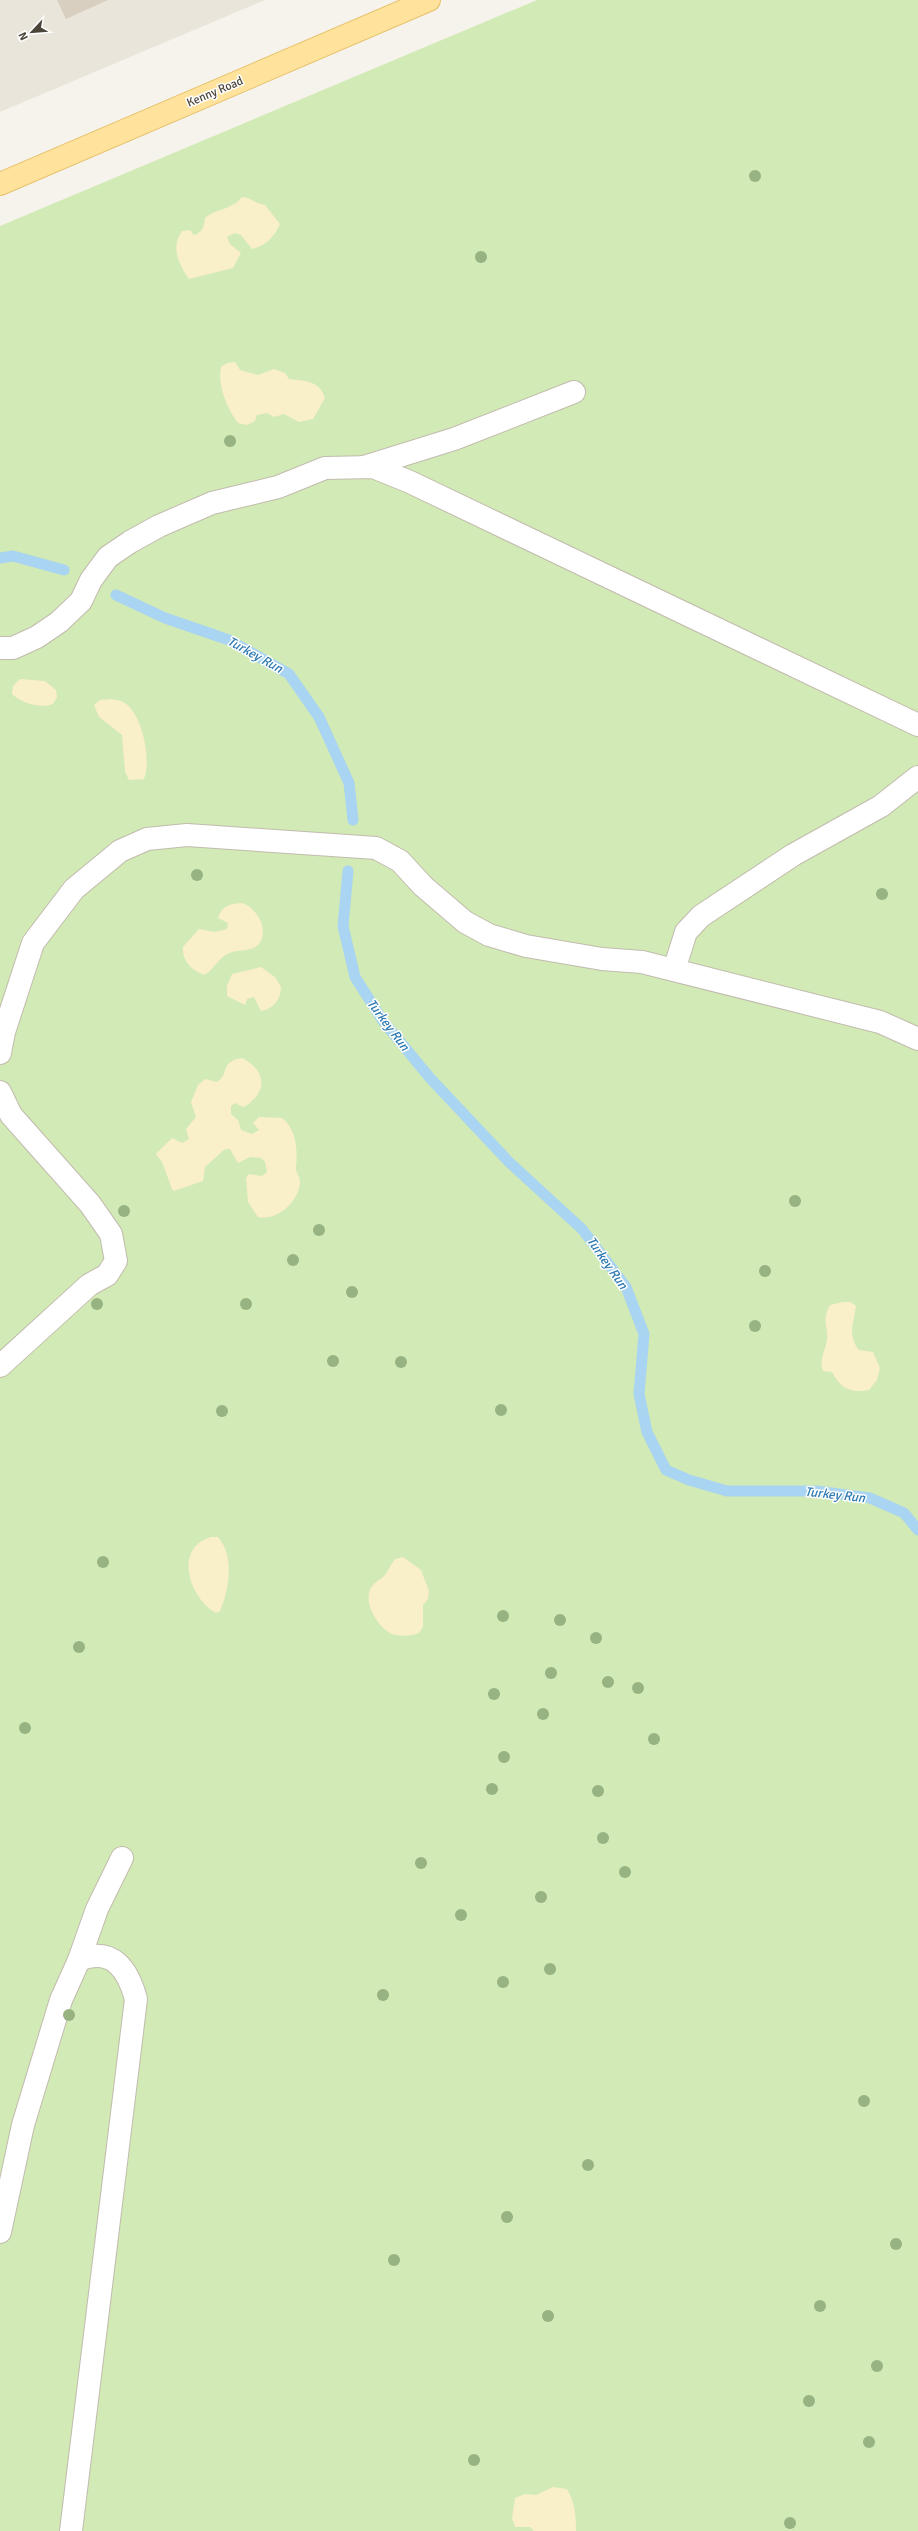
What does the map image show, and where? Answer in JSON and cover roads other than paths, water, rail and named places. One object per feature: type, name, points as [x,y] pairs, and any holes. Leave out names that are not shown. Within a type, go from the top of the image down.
[{"type":"main road","name":"Kenny Road","points":[[0,184],[429,0]]},
{"type":"lane","points":[[363,468],[454,439],[574,392]]},
{"type":"lane","points":[[0,648],[13,648],[37,637],[59,622],[81,601],[92,580],[108,557],[159,526],[212,503],[278,487],[325,468],[373,467],[410,482],[918,725]]},
{"type":"lane","points":[[674,970],[686,932],[700,916],[793,855],[882,806],[918,777]]},
{"type":"lane","points":[[0,1053],[4,1032],[33,943],[74,889],[95,870],[120,851],[148,839],[194,836],[376,848],[400,861],[423,886],[465,922],[489,935],[526,946],[602,959],[642,962],[880,1022],[918,1038]]},
{"type":"lane","points":[[0,1092],[11,1115],[90,1204],[111,1234],[116,1261],[107,1276],[89,1285],[0,1366]]},
{"type":"lane","points":[[0,2232],[23,2125],[61,2000],[79,1960],[97,1909],[122,1858]]},
{"type":"lane","points":[[71,2531],[136,1999],[131,1980],[120,1964],[103,1957],[88,1957],[79,1960]]},
{"type":"waterway","name":"Turkey Run","points":[[0,558],[13,556],[64,570]]},
{"type":"waterway","name":"Turkey Run","points":[[116,595],[165,618],[229,640],[289,674],[319,717],[349,783],[353,820]]},
{"type":"waterway","name":"Turkey Run","points":[[348,871],[343,926],[355,977],[383,1021],[430,1078],[509,1162],[582,1229],[626,1287],[644,1334],[639,1394],[647,1432],[666,1470],[689,1480],[727,1491],[816,1491],[870,1498],[904,1513],[918,1530]]}]
